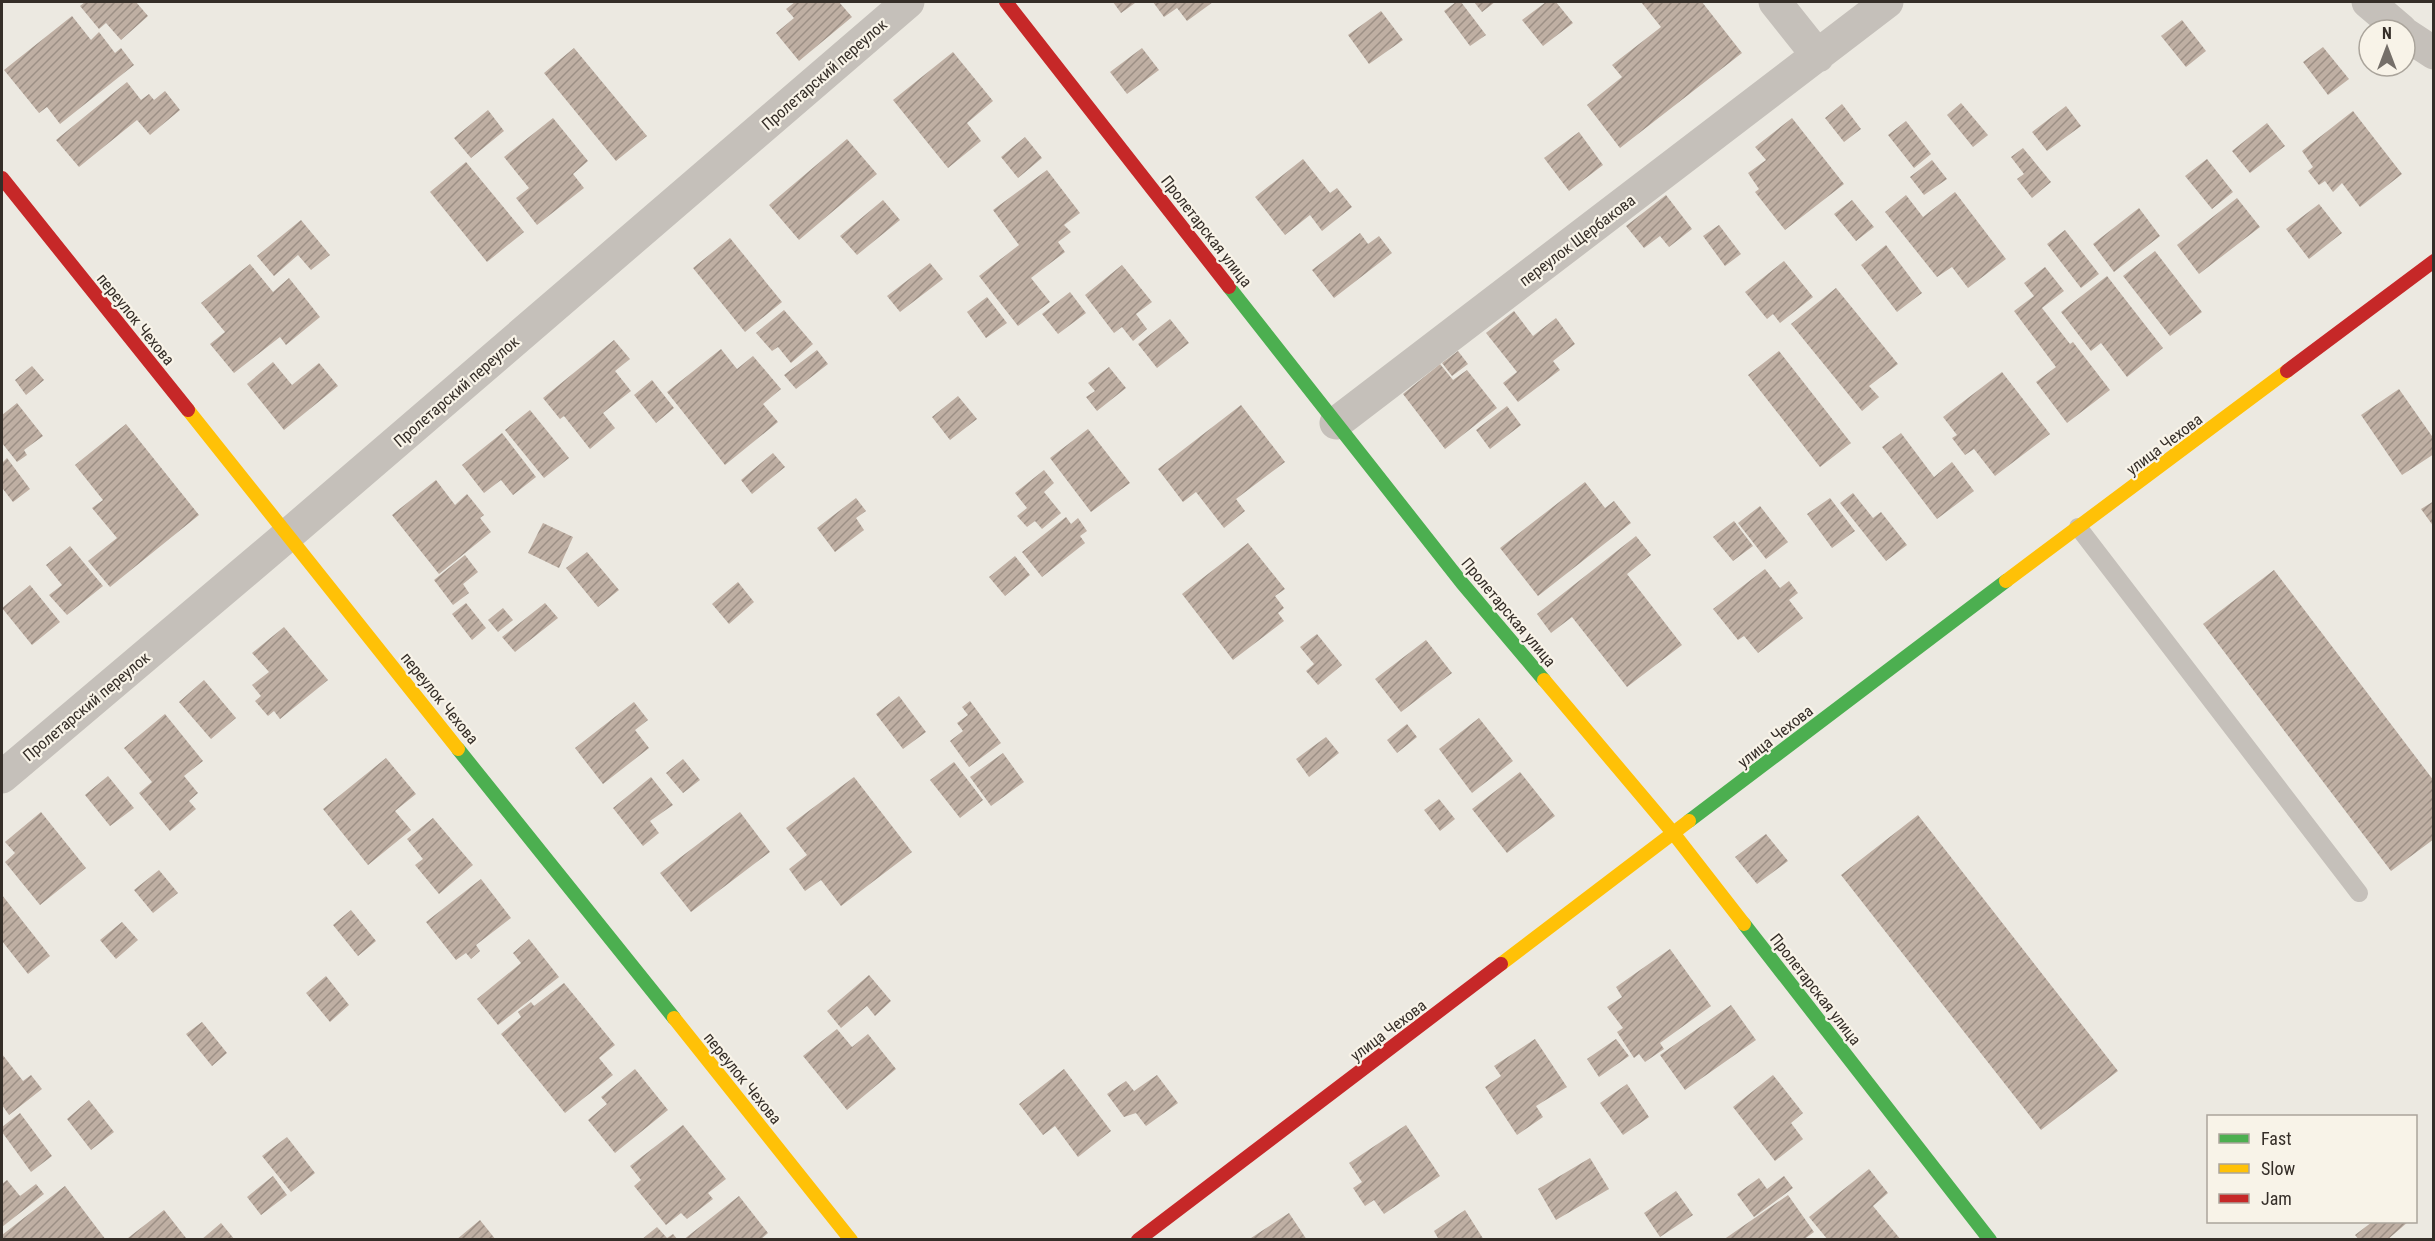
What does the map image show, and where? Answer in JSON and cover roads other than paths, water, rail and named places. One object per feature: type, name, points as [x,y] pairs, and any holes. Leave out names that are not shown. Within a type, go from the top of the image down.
[{"type":"street","name":"Пролетарский переулок","points":[[2,777],[288,535],[908,2]]},
{"type":"street","name":"Пролетарская улица","points":[[1006,2],[1462,583],[1674,834],[1990,1239]]},
{"type":"street","points":[[1775,2],[1818,56]]},
{"type":"street","name":"переулок Щербакова","points":[[1336,423],[1887,2]]},
{"type":"street","points":[[2368,2],[2387,18]]},
{"type":"street","points":[[2417,42],[2433,53]]},
{"type":"street","name":"переулок Чехова","points":[[2,178],[851,1239]]},
{"type":"street","name":"улица Чехова","points":[[1138,1239],[2433,261]]},
{"type":"lane","points":[[2078,527],[2359,893]]}]
